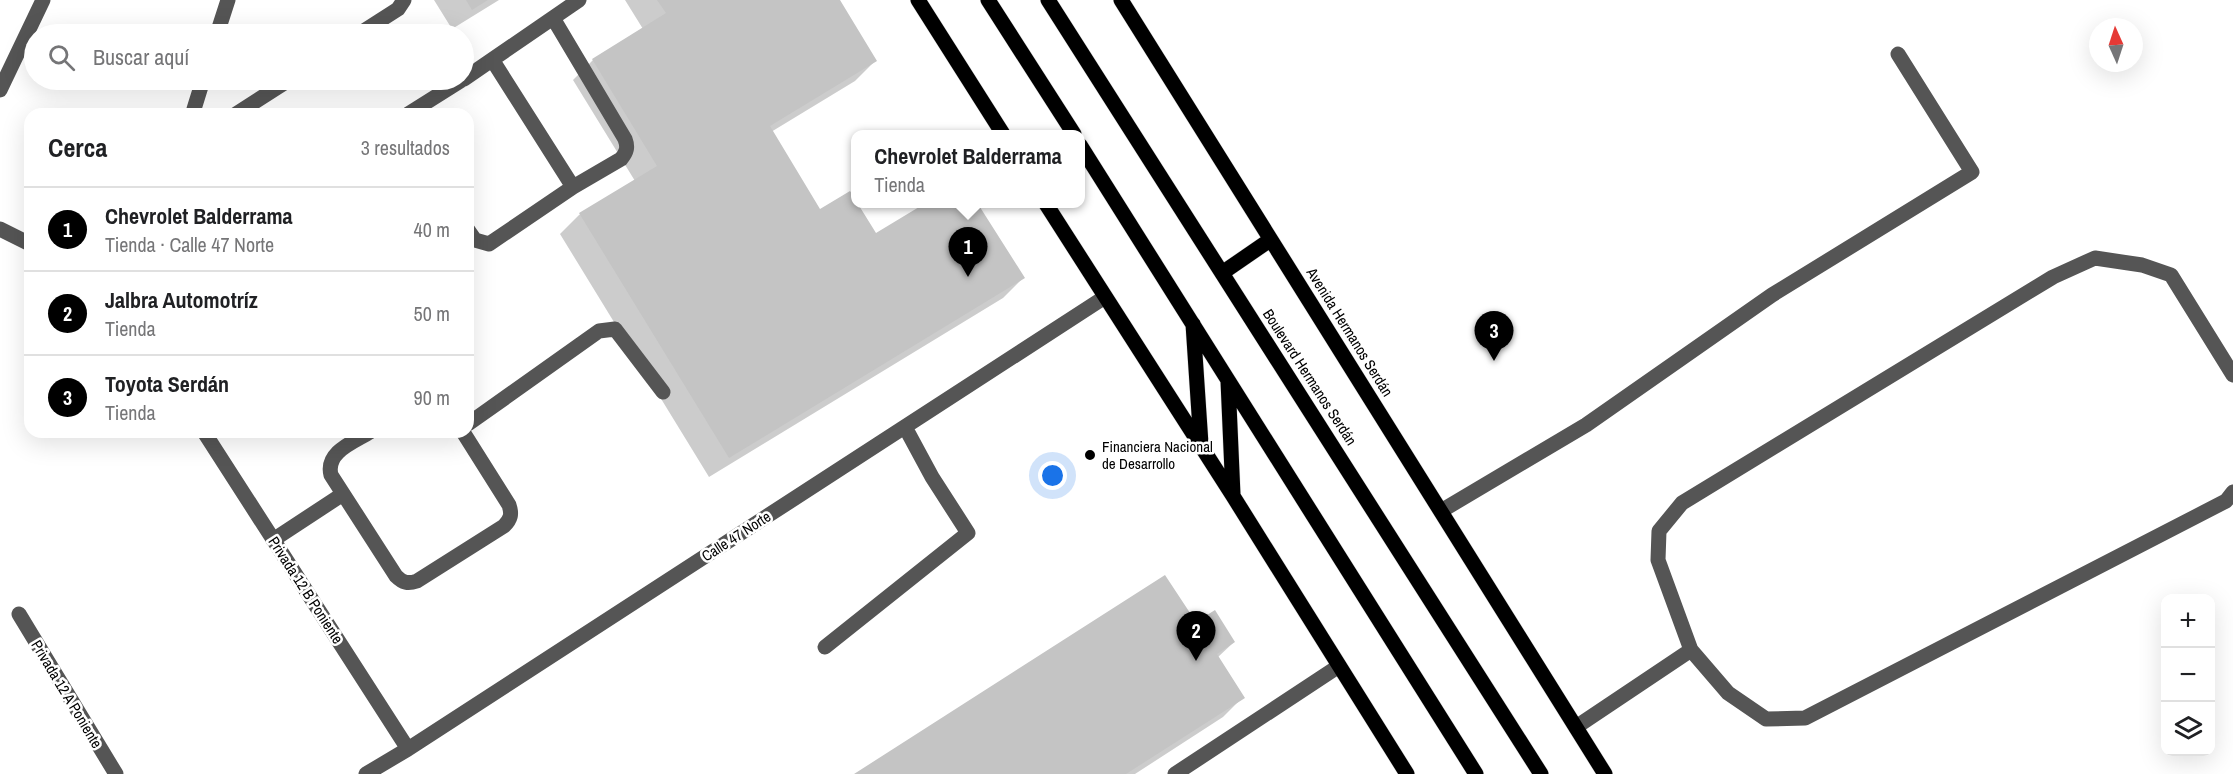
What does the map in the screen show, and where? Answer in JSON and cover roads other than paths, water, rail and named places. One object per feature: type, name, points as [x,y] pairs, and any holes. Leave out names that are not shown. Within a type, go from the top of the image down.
[{"type":"main road","points":[[918,0],[1000,130]]},
{"type":"main road","points":[[987,0],[1071,130]]},
{"type":"main road","name":"Boulevard Hermanos Serdán","points":[[1048,0],[1541,774]]},
{"type":"main road","name":"Avenida Hermanos Serdán","points":[[1121,0],[1605,774]]},
{"type":"main road","points":[[1085,153],[1476,774]]},
{"type":"main road","points":[[1049,208],[1407,774]]},
{"type":"main road","points":[[1222,273],[1270,240]]},
{"type":"main road","points":[[1193,321],[1201,447]]},
{"type":"main road","points":[[1228,378],[1233,496]]},
{"type":"street","points":[[32,24],[43,0]]},
{"type":"street","points":[[220,24],[228,0]]},
{"type":"street","points":[[375,24],[398,9],[404,0]]},
{"type":"street","points":[[474,72],[579,0]]},
{"type":"street","points":[[474,239],[489,244],[621,159],[626,153],[628,146],[553,18]]},
{"type":"street","points":[[0,90],[24,40]]},
{"type":"street","points":[[1441,511],[1586,425],[1772,295],[1972,172],[1898,54]]},
{"type":"street","points":[[492,61],[573,188]]},
{"type":"street","points":[[194,108],[200,90]]},
{"type":"street","points":[[245,108],[273,90]]},
{"type":"street","points":[[417,108],[446,90]]},
{"type":"street","points":[[0,229],[24,241]]},
{"type":"street","points":[[2233,375],[2172,275],[2142,265],[2095,258],[2053,277],[1682,503],[1659,531],[1658,560],[1691,650],[1728,693],[1766,719],[1805,718],[2226,501],[2233,492]]},
{"type":"street","name":"Calle 47 Norte","points":[[366,774],[382,770],[408,749],[1105,297]]},
{"type":"street","points":[[474,420],[599,331],[615,329],[663,392]]},
{"type":"street","points":[[825,647],[968,533],[932,477],[904,427]]},
{"type":"street","name":"Privada 12 B Poniente","points":[[208,438],[408,749]]},
{"type":"street","points":[[360,438],[336,453],[331,459],[329,467],[331,475],[396,576],[402,582],[410,584],[504,526],[510,520],[512,513],[509,505],[467,438]]},
{"type":"street","points":[[273,540],[344,494]]},
{"type":"street","name":"Privada 12 A Poniente","points":[[19,614],[116,774]]},
{"type":"street","points":[[1576,727],[1691,650]]},
{"type":"street","points":[[1175,774],[1339,666]]},
{"type":"place","name":"Chevrolet Balderrama","points":[[968,277]]},
{"type":"place","name":"Toyota Serdán","points":[[1494,361]]},
{"type":"place","name":"Financiera Nacional de Desarrollo","points":[[1090,455]]},
{"type":"place","name":"Jalbra Automotríz","points":[[1196,661]]}]
